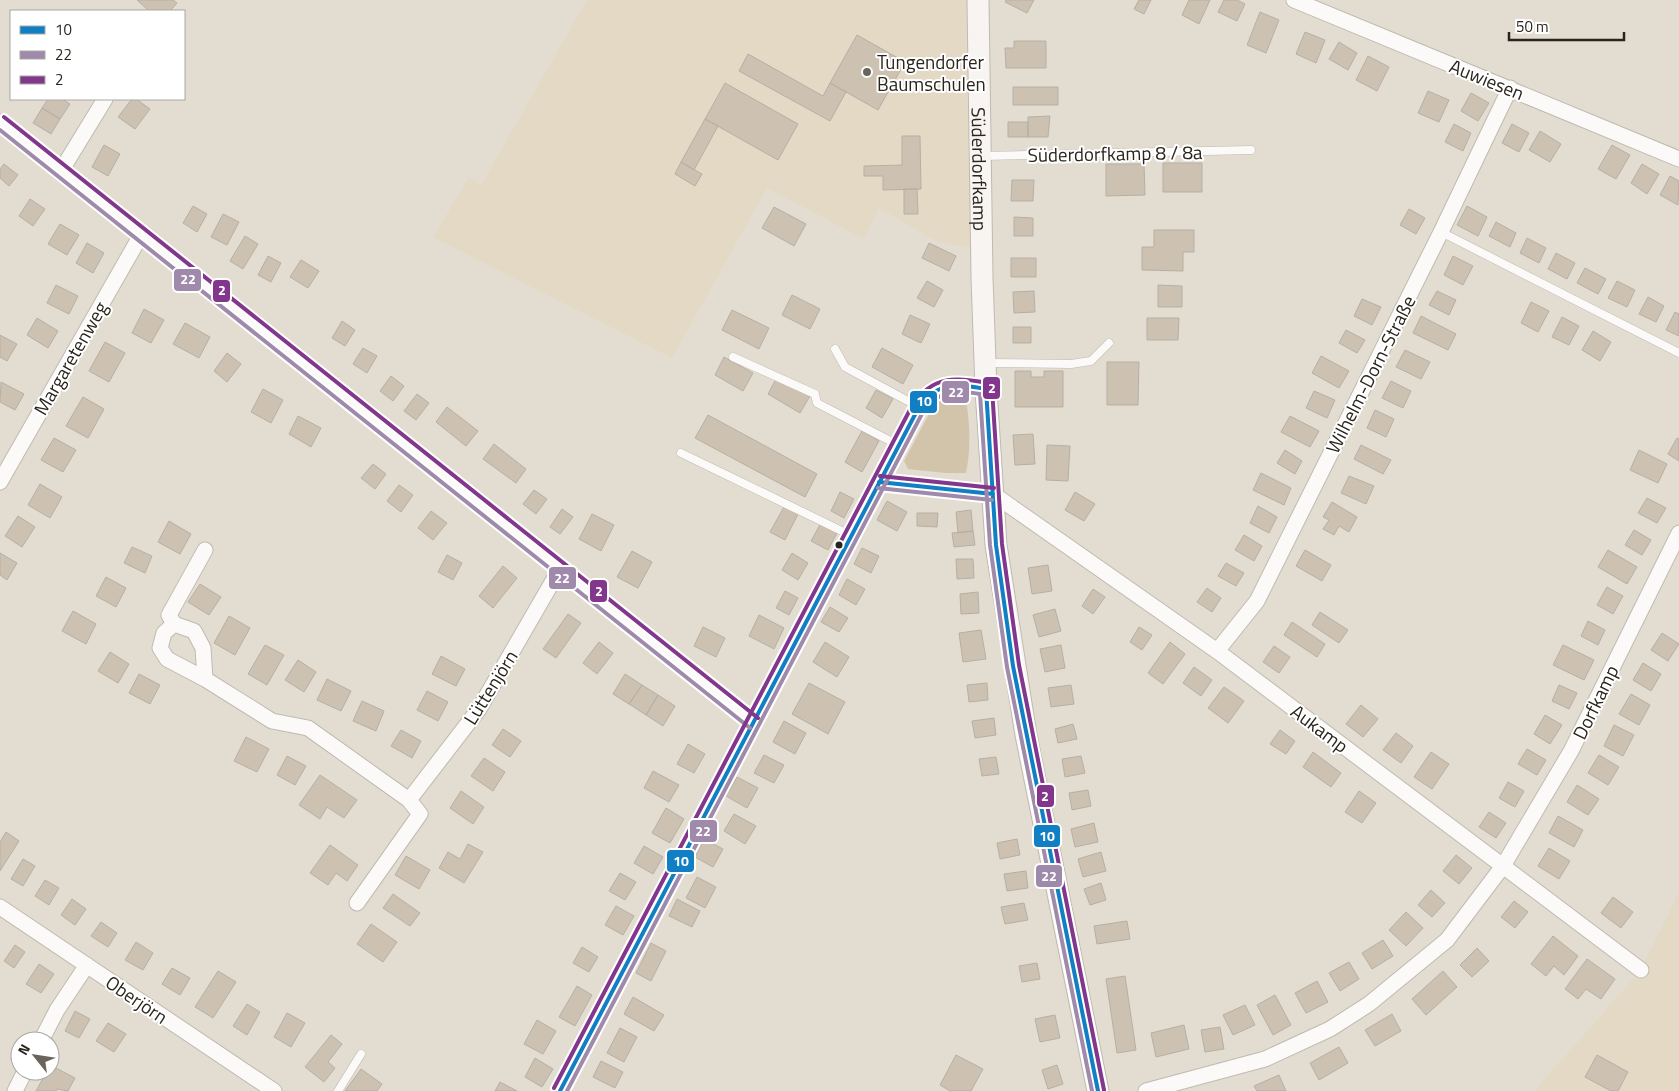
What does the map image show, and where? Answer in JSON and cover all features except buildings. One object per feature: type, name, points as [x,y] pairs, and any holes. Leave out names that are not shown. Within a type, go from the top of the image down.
[{"type":"main road","name":"Süderdorfkamp","points":[[978,0],[982,278],[986,389],[996,545],[1015,675],[1098,1091]]},
{"type":"street","name":"Auwiesen","points":[[1294,0],[1679,159]]},
{"type":"street","name":"Wilhelm-Dorn-Straße","points":[[1217,651],[1256,601],[1441,232],[1510,88]]},
{"type":"street","points":[[61,172],[104,100]]},
{"type":"street","points":[[0,122],[754,723]]},
{"type":"street","name":"Margaretenweg","points":[[0,482],[141,235]]},
{"type":"street","points":[[560,1091],[754,723],[850,535],[925,397],[941,386],[965,385],[986,389]]},
{"type":"street","points":[[879,482],[992,494]]},
{"type":"street","name":"Aukamp","points":[[992,494],[1217,651],[1641,970]]},
{"type":"street","name":"Dorfkamp","points":[[1146,1091],[1264,1059],[1330,1029],[1369,1004],[1447,940],[1503,866],[1571,751],[1679,533]]},
{"type":"street","points":[[205,550],[170,615],[174,624],[194,631],[203,648],[205,679]]},
{"type":"street","name":"Lüttenjörn","points":[[409,800],[479,709],[560,567]]},
{"type":"street","points":[[174,624],[164,633],[160,648],[168,659],[205,679],[272,721],[308,728],[409,800],[420,814],[357,903]]},
{"type":"street","name":"Oberjörn","points":[[0,907],[274,1091]]},
{"type":"street","points":[[46,1031],[57,1010],[87,965]]},
{"type":"lane","name":"Süderdorfkamp 8 / 8a","points":[[979,156],[1251,150]]},
{"type":"lane","points":[[1441,232],[1679,353]]},
{"type":"lane","points":[[985,364],[1071,364],[1091,361],[1109,343]]},
{"type":"lane","points":[[835,349],[845,367],[919,407]]},
{"type":"lane","points":[[733,357],[814,394],[817,403],[898,446]]},
{"type":"lane","points":[[681,453],[850,535]]},
{"type":"lane","points":[[338,1091],[361,1054]]},
{"type":"shaded area","name":"Tungendorfer Baumschulen","points":[[587,0],[966,0],[970,247],[938,242],[879,208],[864,239],[767,188],[672,358],[433,237],[469,177],[481,185]]},
{"type":"shaded area","points":[[954,394],[966,400],[969,455],[966,473],[908,469],[904,461],[937,399]]},
{"type":"shaded area","points":[[1679,892],[1679,1091],[1534,1091],[1641,970]]},
{"type":"transit line","name":"2","points":[[4,117],[758,718]]},
{"type":"transit line","name":"22","points":[[0,130],[750,728]]},
{"type":"transit line","name":"2","points":[[554,1088],[913,404],[929,388],[946,380],[956,379],[988,383],[992,388],[1002,544],[1019,665],[1104,1090]]},
{"type":"transit line","name":"10","points":[[560,1091],[919,407],[933,393],[949,386],[986,389],[996,545],[1013,666],[1098,1091]]},
{"type":"transit line","name":"22","points":[[567,1091],[924,410],[936,398],[956,392],[980,394],[990,545],[1007,667],[1092,1091]]},
{"type":"transit line","name":"2","points":[[880,476],[994,488]]},
{"type":"transit line","name":"10","points":[[879,482],[993,494]]},
{"type":"transit line","name":"22","points":[[878,488],[992,500]]},
{"type":"place","name":"Tungendorfer Baumschulen","points":[[867,72]]}]
